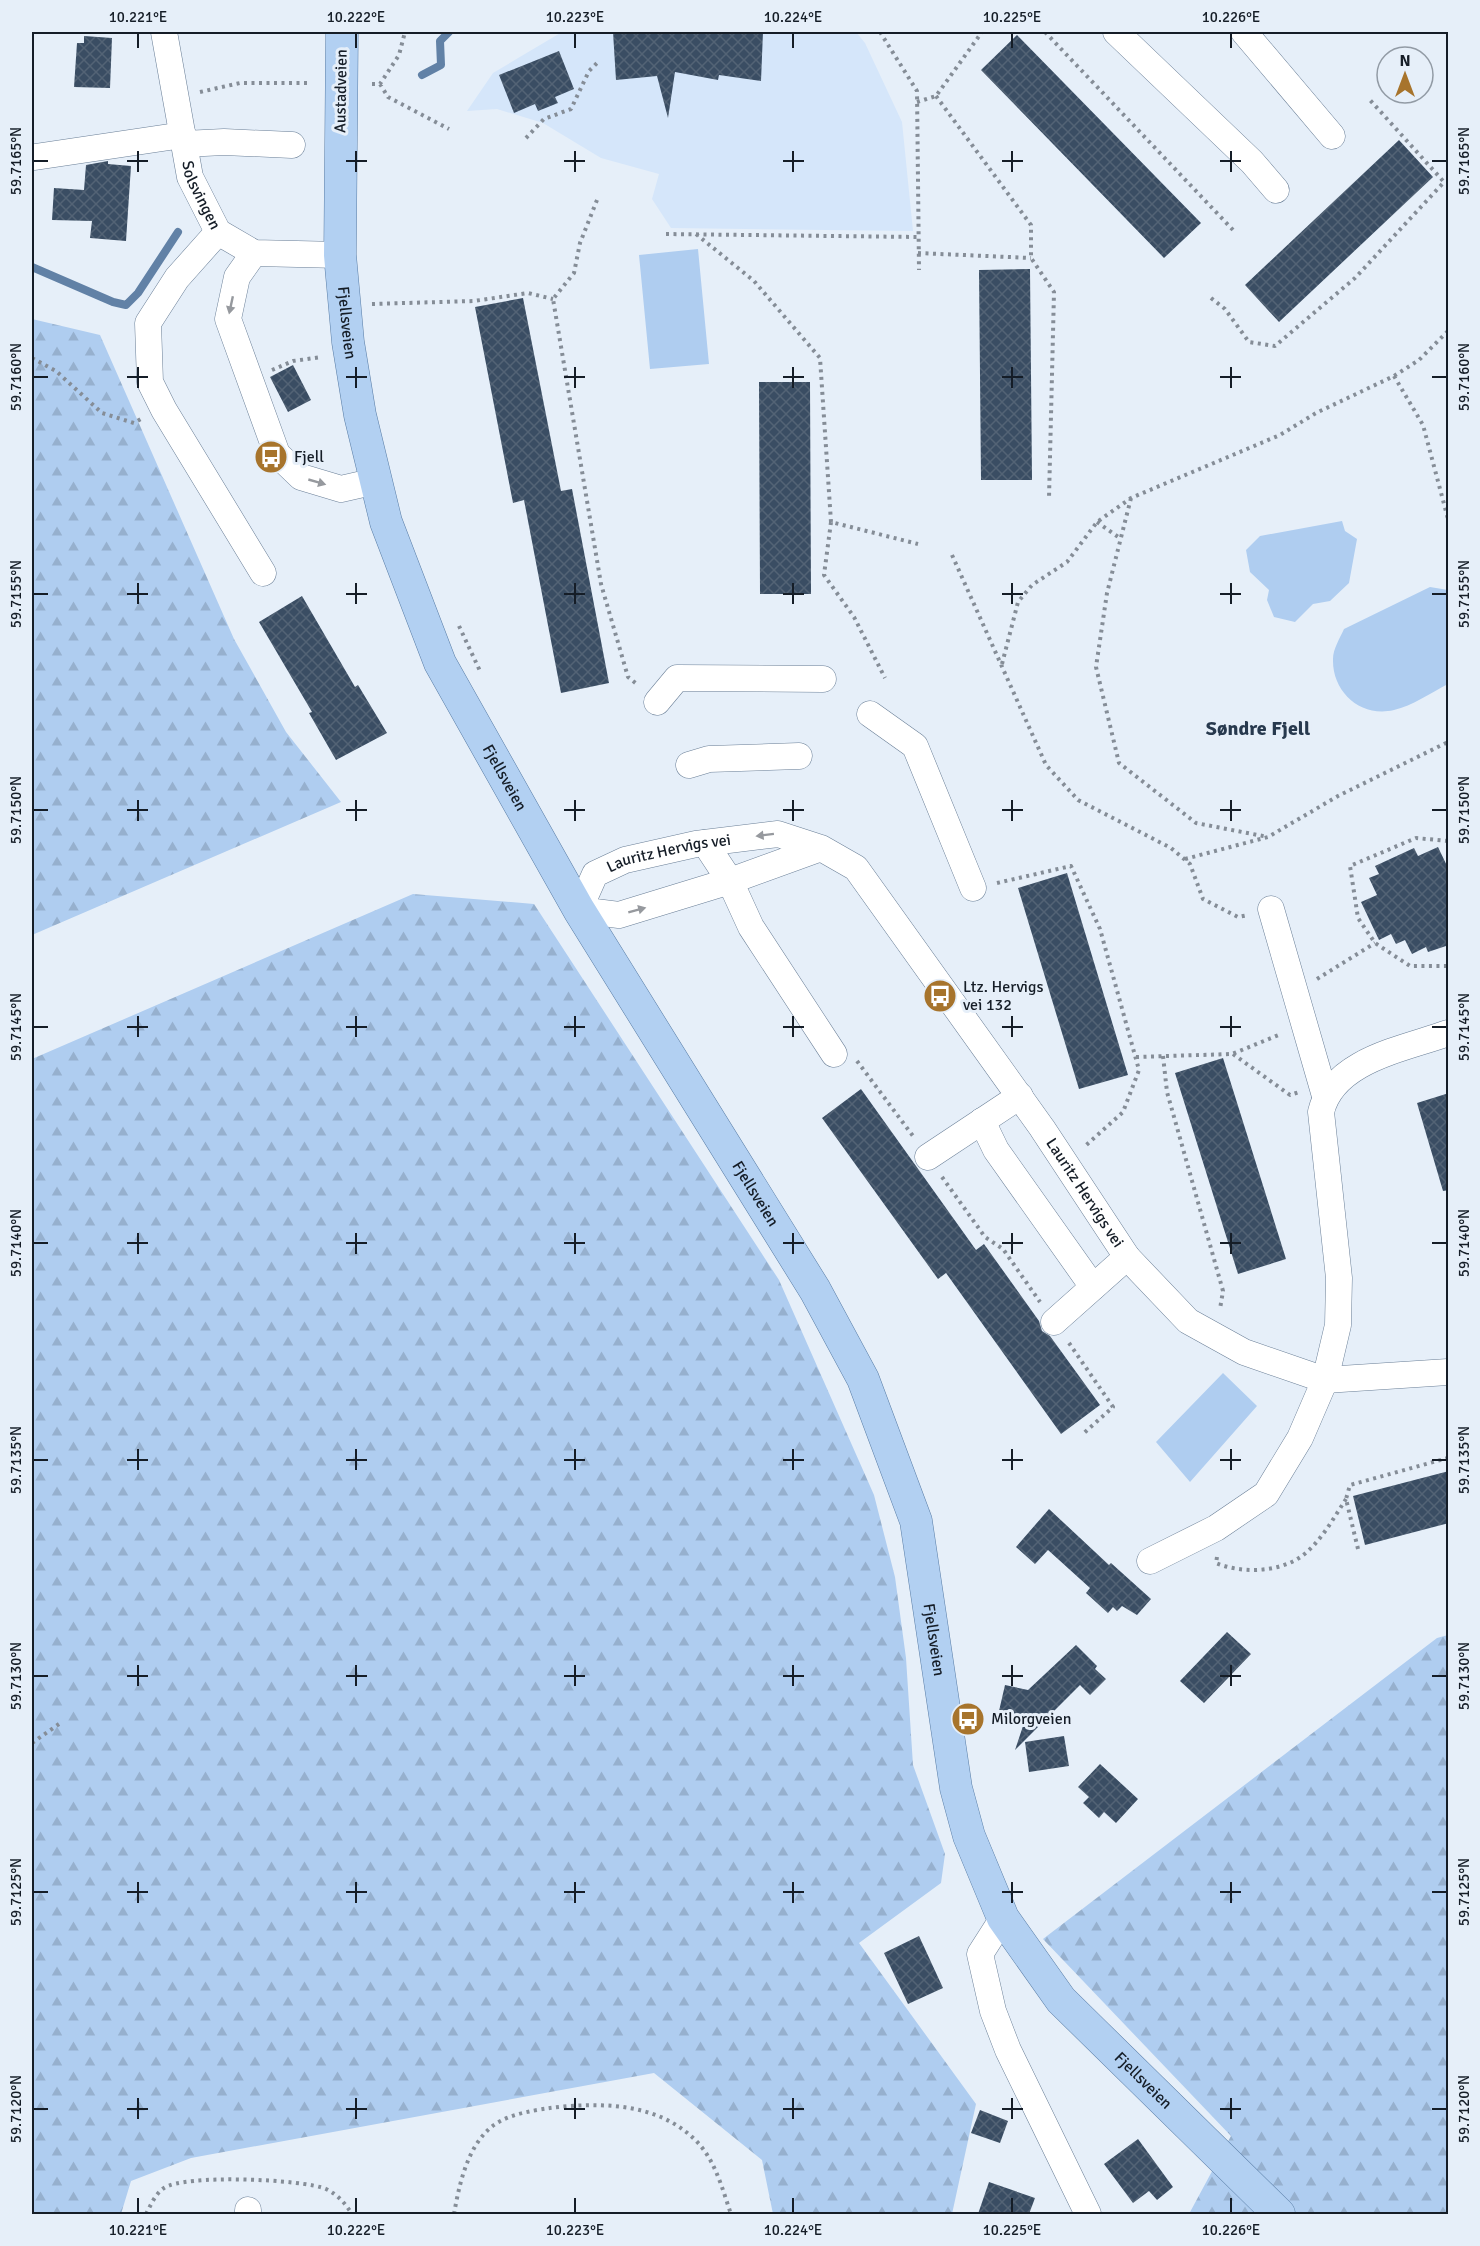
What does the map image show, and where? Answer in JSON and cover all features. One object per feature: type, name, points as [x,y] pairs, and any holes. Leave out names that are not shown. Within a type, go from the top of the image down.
[{"type":"main road","name":"Austadveien","points":[[340,150],[342,32]]},
{"type":"main road","name":"Fjellsveien","points":[[340,150],[340,255],[348,342],[360,415],[376,481],[402,568],[440,663],[579,910],[815,1290],[863,1379],[916,1521],[956,1788],[969,1836],[1003,1918],[1061,2000],[1279,2214]]},
{"type":"street","name":"Solsvingen","points":[[164,32],[190,177],[218,232],[255,253],[340,255]]},
{"type":"street","points":[[1116,32],[1252,162],[1276,190]]},
{"type":"street","points":[[1244,32],[1332,136]]},
{"type":"street","points":[[34,157],[183,140],[292,145]]},
{"type":"street","points":[[218,232],[177,278],[148,323],[150,382],[164,410],[263,573]]},
{"type":"street","points":[[255,253],[237,277],[228,319],[248,380],[277,454],[301,477],[341,489],[376,481]]},
{"type":"street","points":[[657,702],[677,678],[823,679]]},
{"type":"street","points":[[870,714],[915,746],[973,888]]},
{"type":"street","points":[[688,765],[709,759],[799,756]]},
{"type":"street","name":"Lauritz Hervigs vei","points":[[579,910],[595,874],[625,860],[705,843],[778,834],[820,848],[856,868],[1020,1096],[1127,1257],[1188,1321],[1244,1352],[1324,1380],[1449,1372]]},
{"type":"street","points":[[705,843],[730,881],[751,927],[834,1054]]},
{"type":"street","points":[[579,910],[619,915],[730,881],[820,848]]},
{"type":"street","points":[[1150,1561],[1216,1528],[1266,1494],[1300,1438],[1324,1380],[1338,1325],[1339,1278],[1321,1112],[1323,1091],[1270,909]]},
{"type":"street","points":[[1323,1091],[1358,1065],[1449,1033]]},
{"type":"street","points":[[928,1157],[1020,1096]]},
{"type":"street","points":[[982,1121],[996,1150],[1093,1287]]},
{"type":"street","points":[[1054,1322],[1127,1257]]},
{"type":"street","points":[[1003,1918],[980,1954],[993,2011],[1008,2050],[1088,2214]]},
{"type":"path","points":[[380,84],[399,56],[405,32]]},
{"type":"path","points":[[880,32],[917,91],[919,270]]},
{"type":"path","points":[[917,102],[936,96],[982,32]]},
{"type":"path","points":[[1045,32],[1234,231]]},
{"type":"path","points":[[526,138],[544,119],[571,109],[589,71],[598,62]]},
{"type":"path","points":[[176,98],[240,83],[309,83]]},
{"type":"path","points":[[372,84],[380,84]]},
{"type":"path","points":[[380,84],[388,97],[449,129]]},
{"type":"path","points":[[936,96],[1031,225],[1031,258],[1054,292],[1049,498]]},
{"type":"path","points":[[1211,298],[1225,309],[1249,342],[1275,346],[1355,278],[1444,182],[1370,100]]},
{"type":"path","points":[[597,200],[580,243],[574,273],[553,299],[601,584],[628,676],[657,702]]},
{"type":"path","points":[[666,234],[917,237]]},
{"type":"path","points":[[696,234],[754,281],[820,358],[831,522],[824,575],[854,617],[885,678]]},
{"type":"path","points":[[918,253],[1031,258]]},
{"type":"path","points":[[365,304],[465,302],[528,293],[553,299]]},
{"type":"path","points":[[1002,664],[1018,602],[1032,585],[1067,562],[1097,522],[1131,498],[1280,435],[1316,412],[1394,376],[1419,360],[1449,331]]},
{"type":"path","points":[[248,380],[293,362],[326,356]]},
{"type":"path","points":[[32,358],[56,371],[102,413],[134,423],[164,410]]},
{"type":"path","points":[[1394,376],[1423,425],[1449,519]]},
{"type":"path","points":[[1131,498],[1107,593],[1096,667],[1119,763],[1196,823],[1268,837]]},
{"type":"path","points":[[831,522],[918,544]]},
{"type":"path","points":[[1097,522],[1121,539]]},
{"type":"path","points":[[952,555],[1046,765],[1078,800],[1171,848],[1190,864],[1203,899],[1238,917],[1270,909]]},
{"type":"path","points":[[456,619],[481,673]]},
{"type":"path","points":[[1185,860],[1268,837],[1338,796],[1449,742]]},
{"type":"path","points":[[1449,840],[1416,838],[1350,866],[1358,918],[1376,943],[1410,966],[1449,966]]},
{"type":"path","points":[[973,888],[1071,866],[1100,929],[1139,1070],[1123,1112],[1066,1163]]},
{"type":"path","points":[[1294,991],[1347,963],[1376,943]]},
{"type":"path","points":[[1136,1057],[1232,1054],[1304,1024]]},
{"type":"path","points":[[834,1054],[861,1062],[985,1237],[1003,1249],[1113,1407],[1084,1433]]},
{"type":"path","points":[[1232,1054],[1290,1095],[1323,1091]]},
{"type":"path","points":[[1163,1056],[1167,1092],[1223,1291],[1217,1337]]},
{"type":"path","points":[[1216,1528],[1216,1563],[1233,1570],[1263,1569],[1298,1558],[1322,1536],[1346,1499],[1350,1485],[1449,1458]]},
{"type":"path","points":[[1346,1499],[1358,1549]]},
{"type":"path","points":[[32,1743],[59,1724]]},
{"type":"path","points":[[454,2214],[465,2169],[487,2130],[500,2121],[531,2111],[592,2103],[620,2105],[676,2126],[699,2145],[716,2172],[731,2214]]},
{"type":"shaded area","points":[[562,32],[856,32],[865,43],[902,122],[913,231],[671,228],[652,199],[659,174],[601,158],[543,123],[497,109],[467,111],[493,73]]},
{"type":"green space","points":[[698,249],[709,364],[650,369],[639,255]]},
{"type":"green space","points":[[32,319],[100,335],[234,639],[286,732],[341,802],[32,935]]},
{"type":"green space","points":[[1342,521],[1345,531],[1357,539],[1349,583],[1330,601],[1313,604],[1295,622],[1274,617],[1267,600],[1269,590],[1250,572],[1246,550],[1260,536]]},
{"type":"green space","points":[[1430,587],[1448,590],[1448,684],[1415,702],[1394,710],[1370,710],[1360,706],[1343,692],[1334,671],[1334,651],[1344,629]]},
{"type":"green space","points":[[413,894],[534,904],[779,1280],[874,1495],[895,1577],[906,1658],[913,1765],[945,1854],[941,1883],[859,1943],[976,2104],[952,2214],[773,2214],[762,2160],[654,2073],[191,2158],[131,2181],[121,2214],[32,2214],[32,1059]]},
{"type":"green space","points":[[1223,1373],[1257,1406],[1190,1482],[1156,1442]]},
{"type":"green space","points":[[1448,1635],[1448,2214],[1189,2214],[1231,2136],[1043,1939],[1437,1638]]},
{"type":"building","points":[[613,32],[763,32],[761,81],[719,75],[718,80],[675,72],[668,118],[657,76],[616,80]]},
{"type":"building","points":[[1017,35],[1201,223],[1164,258],[981,70]]},
{"type":"building","points":[[84,36],[112,38],[110,88],[74,87],[77,43],[84,43]]},
{"type":"building","points":[[559,51],[574,89],[555,97],[558,103],[538,111],[535,104],[514,113],[499,75]]},
{"type":"building","points":[[1399,140],[1433,177],[1279,322],[1245,285]]},
{"type":"building","points":[[108,161],[108,164],[131,166],[126,241],[90,238],[92,221],[52,220],[54,188],[84,190],[86,165]]},
{"type":"building","points":[[1030,269],[1032,480],[981,480],[979,270]]},
{"type":"building","points":[[523,298],[561,491],[572,489],[609,683],[561,693],[524,500],[513,503],[475,307]]},
{"type":"building","points":[[293,365],[311,400],[288,412],[270,377]]},
{"type":"building","points":[[759,382],[810,382],[811,594],[760,594]]},
{"type":"building","points":[[302,596],[355,687],[358,685],[387,733],[336,760],[309,713],[312,712],[259,622]]},
{"type":"building","points":[[1438,847],[1449,870],[1449,945],[1428,952],[1426,947],[1412,954],[1405,940],[1396,944],[1391,934],[1379,940],[1361,902],[1377,895],[1369,878],[1379,874],[1375,866],[1414,848],[1418,856]]},
{"type":"building","points":[[1067,873],[1128,1075],[1079,1089],[1018,888]]},
{"type":"building","points":[[1223,1058],[1286,1259],[1238,1274],[1175,1073]]},
{"type":"building","points":[[861,1089],[976,1250],[984,1244],[1039,1321],[1042,1331],[1050,1336],[1100,1405],[1061,1434],[946,1273],[938,1279],[822,1118]]},
{"type":"building","points":[[1449,1093],[1449,1190],[1443,1191],[1417,1103]]},
{"type":"building","points":[[1449,1471],[1449,1523],[1365,1545],[1353,1496]]},
{"type":"building","points":[[1049,1509],[1109,1565],[1111,1563],[1151,1599],[1137,1615],[1122,1606],[1117,1611],[1113,1607],[1108,1613],[1086,1593],[1090,1588],[1048,1550],[1035,1564],[1016,1547]]},
{"type":"building","points":[[1227,1632],[1251,1654],[1204,1703],[1180,1681]]},
{"type":"building","points":[[1076,1645],[1097,1666],[1095,1669],[1106,1679],[1090,1695],[1080,1685],[1015,1750],[1026,1717],[999,1711],[1005,1685],[1028,1690]]},
{"type":"building","points":[[1064,1736],[1069,1766],[1029,1772],[1025,1742]]},
{"type":"building","points":[[1100,1764],[1138,1799],[1116,1823],[1104,1812],[1099,1818],[1083,1803],[1089,1797],[1078,1787]]},
{"type":"building","points":[[919,1936],[943,1988],[908,2004],[884,1953]]},
{"type":"building","points":[[980,2110],[1008,2121],[1000,2143],[971,2133]]},
{"type":"building","points":[[1138,2139],[1173,2187],[1157,2200],[1149,2191],[1133,2203],[1104,2164]]},
{"type":"building","points":[[989,2182],[1035,2198],[1029,2214],[978,2214]]},
{"type":"waterway","points":[[422,75],[441,65],[440,41],[449,32]]},
{"type":"waterway","points":[[32,267],[113,302],[126,305],[138,293],[178,232]]},
{"type":"place","name":"Fjell","points":[[271,457]]},
{"type":"place","name":"Ltz. Hervigs vei 132","points":[[940,996]]},
{"type":"place","name":"Milorgveien","points":[[968,1719]]},
{"type":"district","name":"Søndre Fjell","points":[[1258,728]]}]
